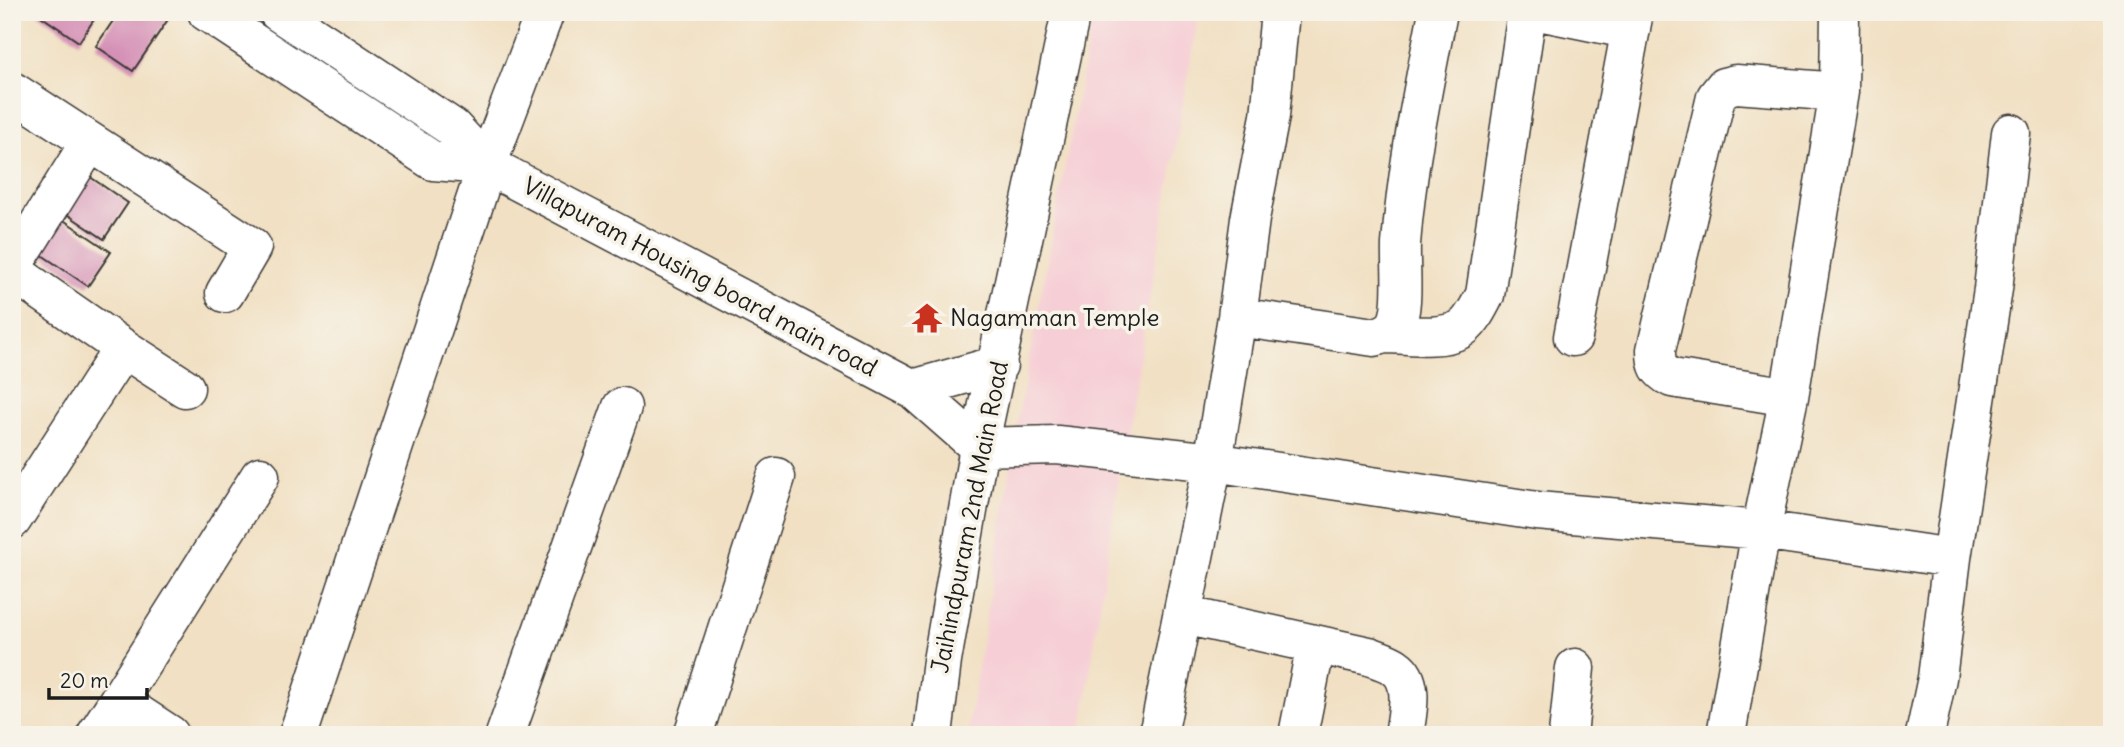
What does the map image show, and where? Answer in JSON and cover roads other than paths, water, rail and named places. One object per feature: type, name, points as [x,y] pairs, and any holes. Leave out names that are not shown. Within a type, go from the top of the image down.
[{"type":"street","name":"Villapuram Housing board main road","points":[[206,12],[433,161],[487,165]]},
{"type":"street","name":"Villapuram Housing board main road","points":[[278,12],[453,128],[487,165],[913,389],[979,447]]},
{"type":"street","points":[[298,735],[487,165],[545,12]]},
{"type":"street","name":"Jaihindpuram 2nd Main Road","points":[[933,735],[942,661],[979,447],[1071,12]]},
{"type":"street","points":[[1158,735],[1213,462],[1270,116],[1280,12]]},
{"type":"street","points":[[1386,334],[1395,325],[1399,311],[1403,231],[1419,108],[1438,12]]},
{"type":"street","points":[[1237,317],[1374,337],[1386,334],[1439,335],[1460,330],[1473,317],[1486,295],[1527,12]]},
{"type":"street","points":[[1543,12],[1632,21],[1573,337]]},
{"type":"street","points":[[1726,735],[1761,530],[1789,397],[1839,92],[1840,12]]},
{"type":"street","points":[[1789,397],[1672,378],[1662,374],[1658,368],[1656,350],[1716,97],[1724,88],[1736,85],[1839,92]]},
{"type":"street","points":[[12,91],[252,247],[225,293]]},
{"type":"street","points":[[1925,735],[1937,678],[1952,558],[1993,289],[2011,133]]},
{"type":"street","points":[[90,142],[12,269],[123,348],[185,388]]},
{"type":"street","points":[[12,520],[123,348]]},
{"type":"street","points":[[913,389],[998,365]]},
{"type":"street","points":[[505,735],[622,407]]},
{"type":"street","points":[[979,447],[1057,445],[1213,462],[1537,511],[1761,530],[1952,558]]},
{"type":"street","points":[[96,735],[260,476]]},
{"type":"street","points":[[694,735],[776,477]]},
{"type":"street","points":[[1183,615],[1369,656],[1395,667],[1405,679],[1408,697],[1404,735]]},
{"type":"street","points":[[1298,735],[1316,645]]},
{"type":"street","points":[[1568,735],[1575,668]]},
{"type":"street","points":[[118,701],[170,735]]},
{"type":"place","name":"Nagamman Temple","points":[[927,318]]}]
